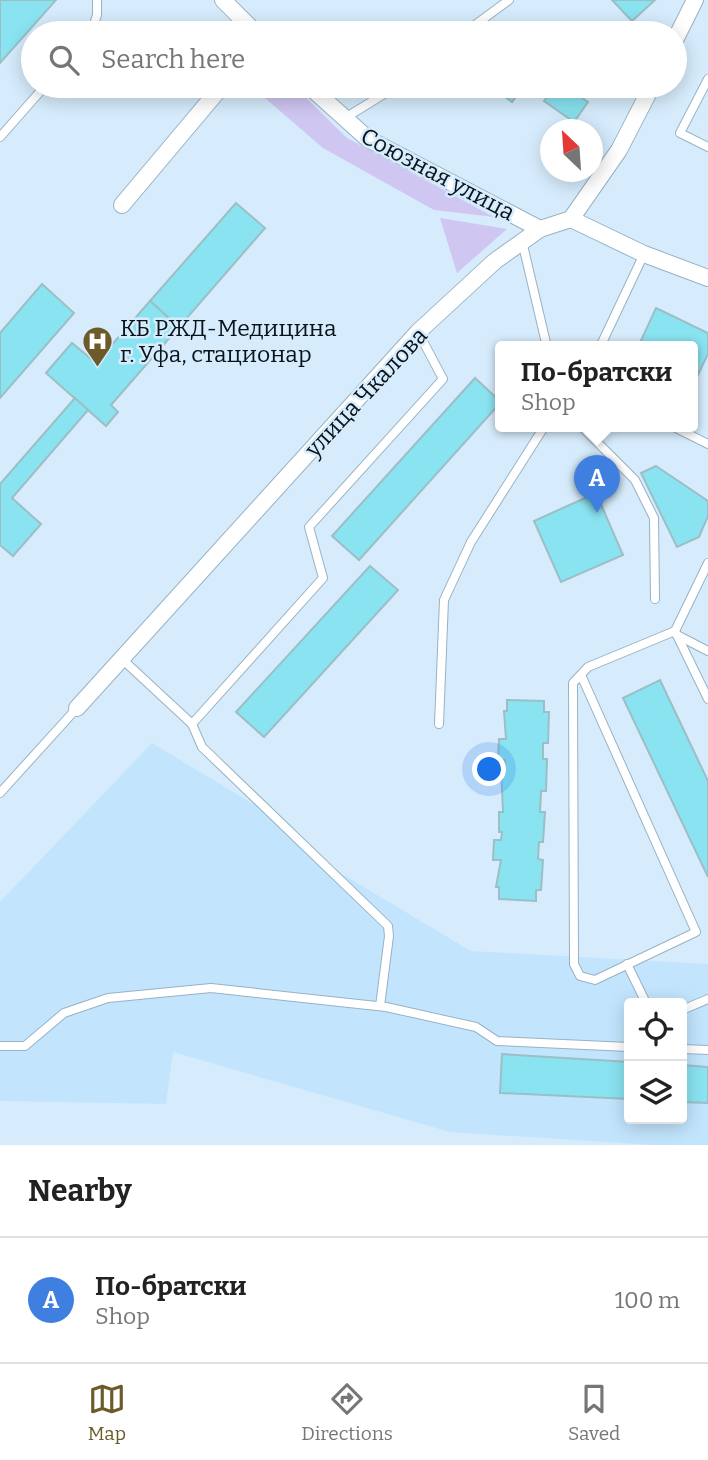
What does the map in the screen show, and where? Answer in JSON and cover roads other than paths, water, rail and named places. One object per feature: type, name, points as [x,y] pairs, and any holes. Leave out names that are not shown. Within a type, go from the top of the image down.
[{"type":"street","points":[[223,0],[244,21]]},
{"type":"street","points":[[684,21],[695,0]]},
{"type":"street","points":[[122,205],[212,98]]},
{"type":"street","name":"Союзная улица","points":[[321,98],[343,120],[368,139],[541,229]]},
{"type":"street","points":[[646,98],[619,150],[571,219],[644,254],[708,278]]},
{"type":"street","name":"улица Чкалова","points":[[77,708],[418,332],[495,261],[522,241],[541,229],[571,219]]},
{"type":"lane","points":[[95,21],[97,0]]},
{"type":"lane","points":[[480,21],[509,0]]},
{"type":"lane","points":[[708,79],[680,133],[708,147]]},
{"type":"lane","points":[[0,136],[34,98]]},
{"type":"lane","points":[[343,120],[378,98]]},
{"type":"lane","points":[[522,241],[546,341]]},
{"type":"lane","points":[[603,341],[644,254]]},
{"type":"lane","points":[[192,724],[323,578],[309,527],[443,379],[418,332]]},
{"type":"lane","points":[[439,724],[444,600],[471,542],[541,432]]},
{"type":"lane","points":[[587,432],[635,480],[654,518],[655,599]]},
{"type":"lane","points":[[684,432],[708,444]]},
{"type":"lane","points":[[581,675],[696,932],[595,980],[580,976],[574,964],[573,683],[588,667],[676,633],[708,562]]},
{"type":"lane","points":[[676,633],[708,651]]},
{"type":"lane","points":[[676,633],[708,699]]},
{"type":"lane","points":[[122,659],[192,724],[202,747],[388,926],[380,1006]]},
{"type":"lane","points":[[0,793],[77,708]]},
{"type":"lane","points":[[627,964],[644,998]]},
{"type":"lane","points":[[0,1046],[25,1046],[64,1013],[108,998],[211,988],[380,1006],[476,1027],[497,1041],[624,1046]]},
{"type":"lane","points":[[687,1008],[708,999]]},
{"type":"lane","points":[[687,1049],[708,1050]]},
{"type":"place","name":"КБ РЖД-Медицина г. Уфа, стационар","points":[[97,368]]},
{"type":"place","name":"По-братски","points":[[597,513]]}]
